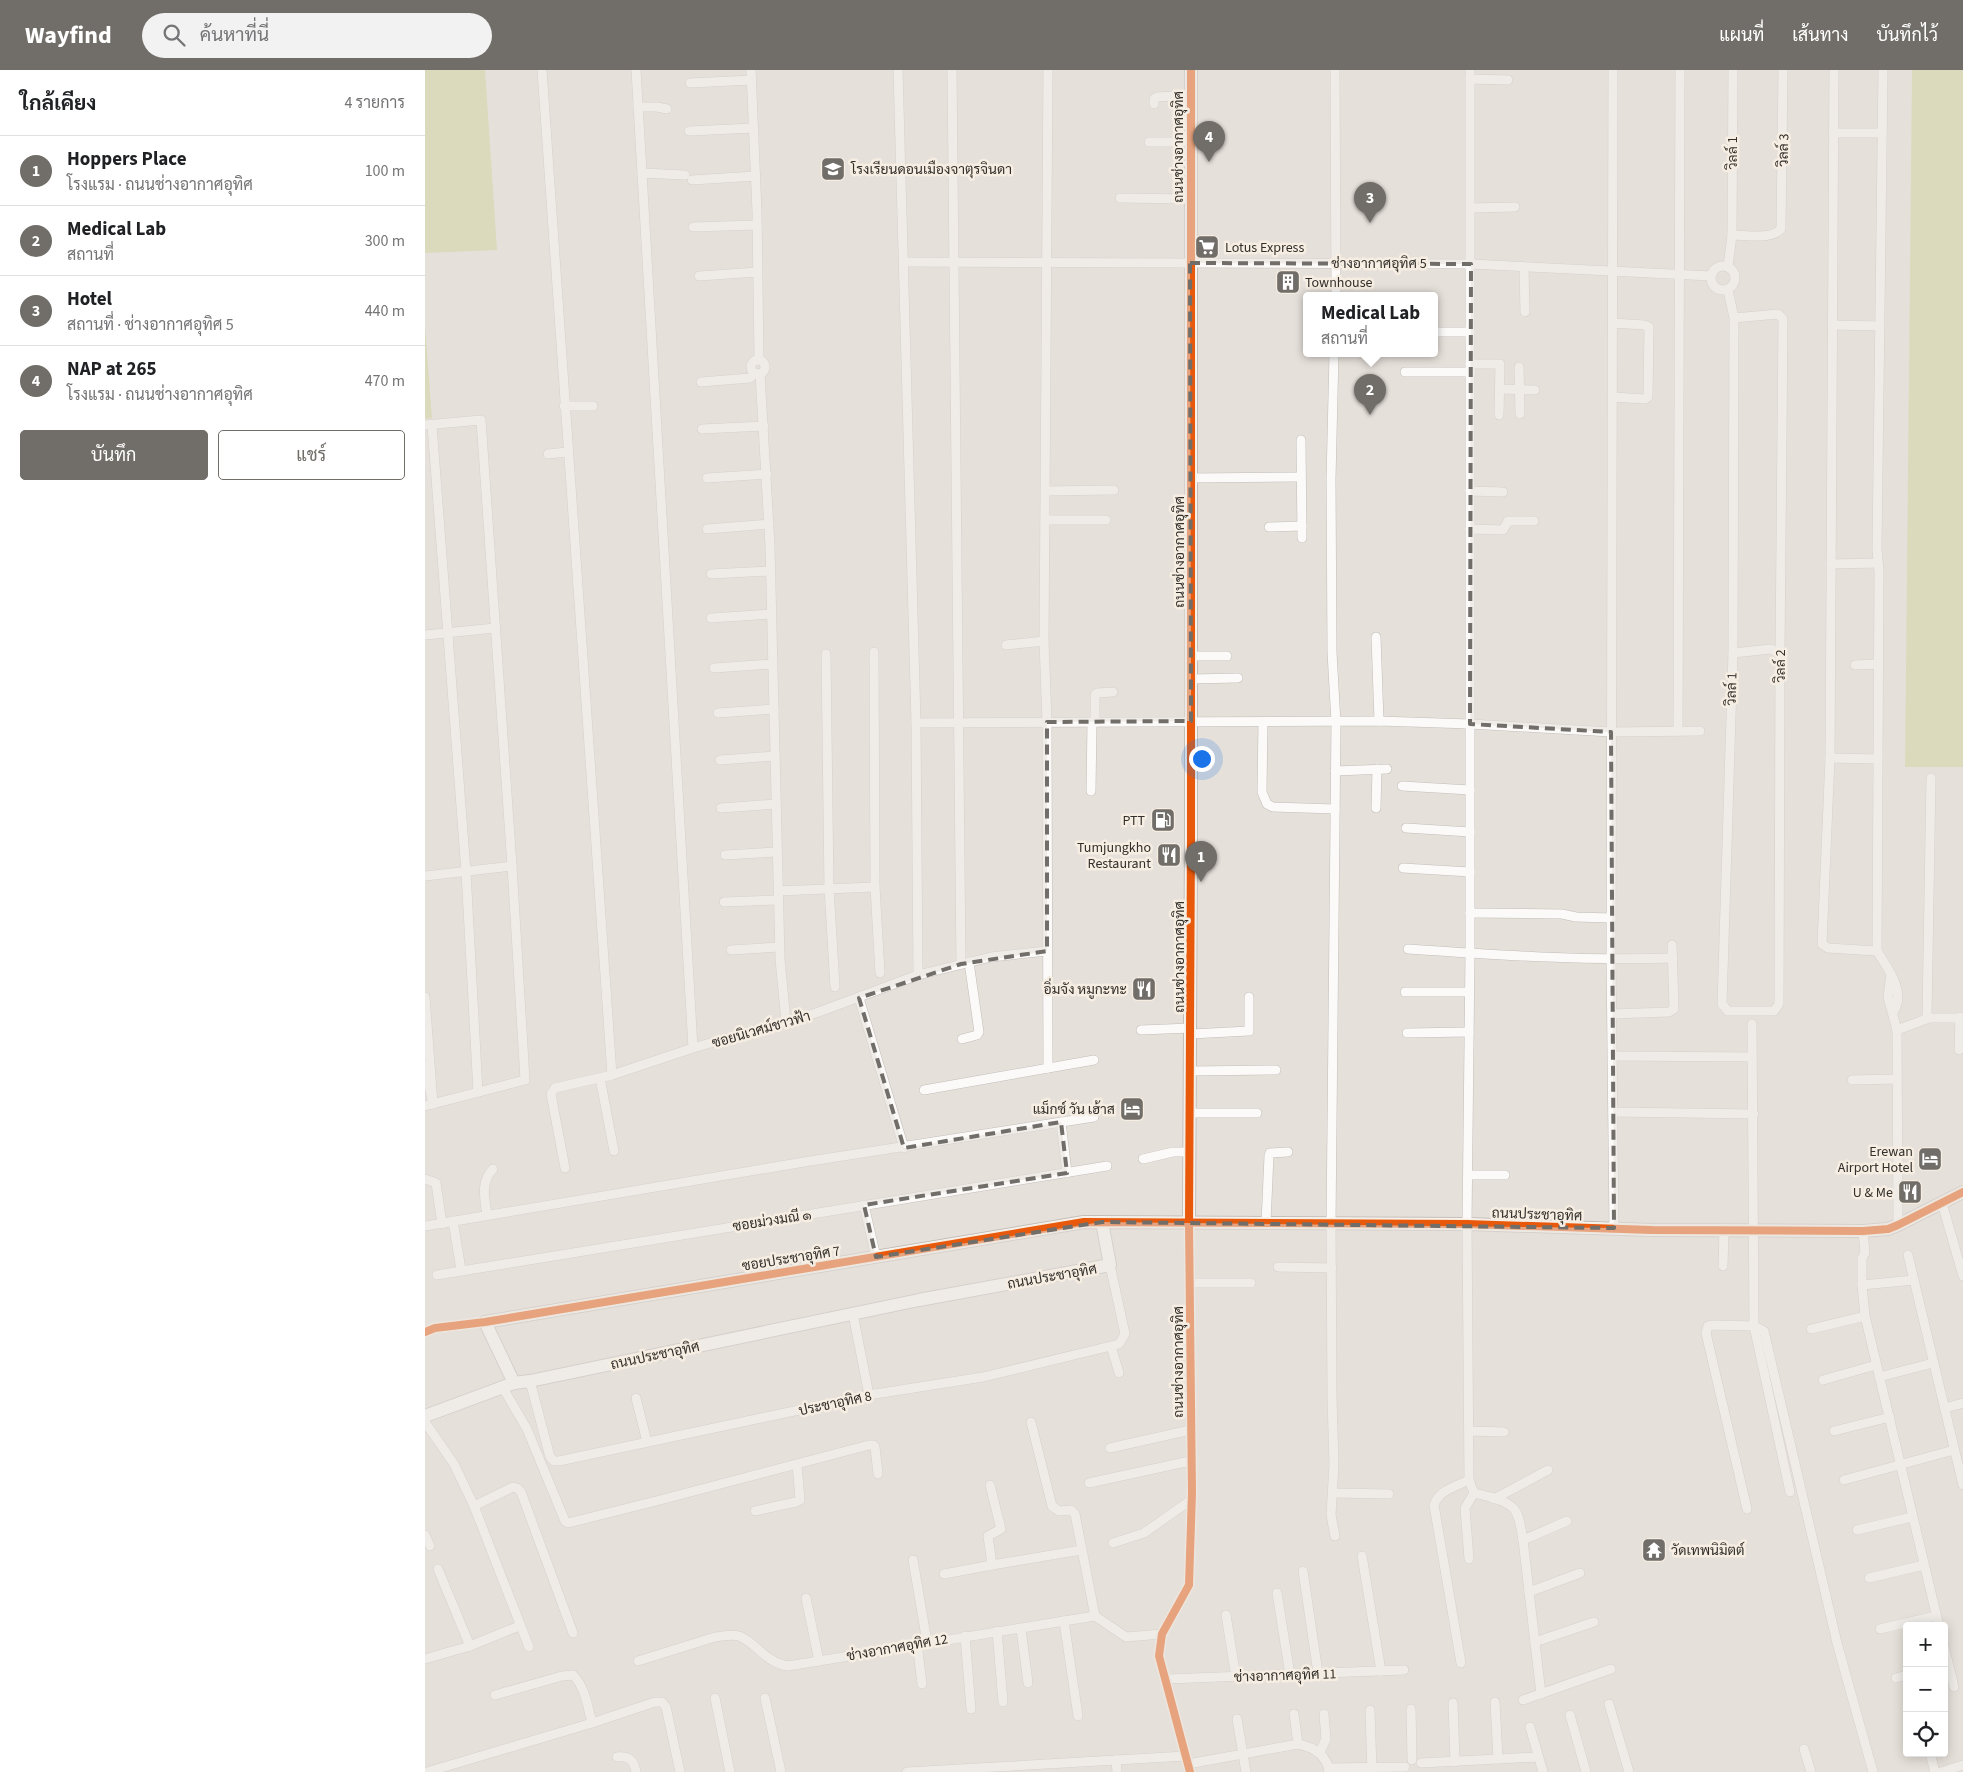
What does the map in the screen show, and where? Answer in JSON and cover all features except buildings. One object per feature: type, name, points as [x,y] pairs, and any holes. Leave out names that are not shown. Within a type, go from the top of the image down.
[{"type":"street","points":[[542,70],[612,1075]]},
{"type":"street","points":[[636,70],[693,1048]]},
{"type":"street","points":[[701,382],[750,378],[763,372],[765,365],[759,360],[756,176],[751,70]]},
{"type":"street","points":[[898,70],[916,723],[918,975]]},
{"type":"street","points":[[952,70],[958,722],[965,963],[979,1032],[977,1035],[962,1039]]},
{"type":"street","points":[[1048,70],[1045,520],[1048,1068]]},
{"type":"street","name":"ถนนช่างอากาศอุทิศ","points":[[1188,1764],[1167,1679],[1159,1656],[1162,1634],[1189,1586],[1191,1500],[1191,1284],[1189,1224],[1191,1114],[1191,70]]},
{"type":"street","points":[[1335,70],[1336,292]]},
{"type":"street","points":[[1613,70],[1611,959],[1614,1228]]},
{"type":"street","points":[[1678,731],[1679,70]]},
{"type":"street","name":"วิลล์ 1","points":[[1728,267],[1732,236],[1733,70]]},
{"type":"street","name":"วิลล์ 3","points":[[1732,236],[1771,235],[1781,230],[1783,70]]},
{"type":"street","points":[[1834,70],[1830,758],[1822,944],[1829,948],[1877,951]]},
{"type":"street","points":[[1883,70],[1878,563],[1877,951],[1895,980],[1897,1001],[1897,1006],[1893,1012],[1897,1030],[1898,1226]]},
{"type":"street","points":[[1469,1559],[1465,1508],[1473,1493],[1469,1480],[1467,1224],[1470,954],[1470,74],[1509,80]]},
{"type":"street","points":[[690,83],[752,80]]},
{"type":"street","points":[[1154,104],[1154,99],[1157,97],[1191,95]]},
{"type":"street","points":[[638,107],[667,109]]},
{"type":"street","points":[[689,131],[754,128]]},
{"type":"street","points":[[1833,133],[1882,133]]},
{"type":"street","points":[[1149,142],[1191,142]]},
{"type":"street","points":[[642,173],[689,178],[756,176]]},
{"type":"street","points":[[1120,198],[1190,199]]},
{"type":"street","points":[[1470,208],[1515,207]]},
{"type":"street","points":[[693,227],[757,225]]},
{"type":"street","name":"ช่างอากาศอุทิศ 5","points":[[904,262],[1471,264],[1711,276]]},
{"type":"street","points":[[1719,266],[1728,267],[1735,274],[1735,283],[1728,290],[1719,290],[1712,285],[1711,276],[1715,268],[1719,266]]},
{"type":"street","points":[[1524,267],[1525,312]]},
{"type":"street","points":[[699,276],[758,272]]},
{"type":"street","name":"วิลล์ 1","points":[[1728,290],[1734,318],[1733,653],[1722,1004],[1729,1011],[1774,1011]]},
{"type":"street","name":"วิลล์ 2","points":[[1734,318],[1778,314],[1783,319],[1779,654],[1779,1004],[1774,1011]]},
{"type":"street","points":[[1613,323],[1649,327],[1648,397],[1645,399],[1613,397]]},
{"type":"street","points":[[1832,325],[1880,326]]},
{"type":"street","points":[[1438,332],[1471,332]]},
{"type":"street","points":[[1334,357],[1331,479],[1332,652],[1336,723],[1331,1224],[1334,1493],[1331,1515],[1335,1536]]},
{"type":"street","points":[[1405,372],[1471,368],[1500,364],[1499,416]]},
{"type":"street","points":[[1519,367],[1519,414]]},
{"type":"street","points":[[757,374],[764,426],[767,474],[779,947],[786,1022]]},
{"type":"street","points":[[1500,389],[1535,390]]},
{"type":"street","points":[[564,406],[593,406]]},
{"type":"street","points":[[429,1105],[525,1080],[481,420],[428,425],[448,632],[466,872],[478,1092]]},
{"type":"street","points":[[702,429],[764,426]]},
{"type":"street","points":[[1301,440],[1302,538]]},
{"type":"street","points":[[548,454],[568,452]]},
{"type":"street","points":[[707,478],[767,474]]},
{"type":"street","points":[[1191,478],[1301,477]]},
{"type":"street","points":[[1046,491],[1114,490]]},
{"type":"street","points":[[1470,491],[1503,492]]},
{"type":"street","points":[[1045,520],[1106,520]]},
{"type":"street","points":[[1470,529],[1503,530],[1508,521],[1534,522]]},
{"type":"street","points":[[707,529],[769,524]]},
{"type":"street","points":[[1269,527],[1302,526]]},
{"type":"street","points":[[1831,564],[1878,563]]},
{"type":"street","points":[[711,574],[770,571]]},
{"type":"street","points":[[711,618],[771,614]]},
{"type":"street","points":[[425,635],[495,628]]},
{"type":"street","points":[[1377,637],[1379,721]]},
{"type":"street","points":[[1006,644],[1045,641]]},
{"type":"street","points":[[1733,653],[1771,649],[1779,654]]},
{"type":"street","points":[[873,652],[875,887],[880,973]]},
{"type":"street","points":[[826,654],[829,888],[835,988]]},
{"type":"street","points":[[1191,656],[1227,656]]},
{"type":"street","points":[[714,668],[772,664]]},
{"type":"street","points":[[1855,665],[1878,664]]},
{"type":"street","points":[[1191,679],[1237,678]]},
{"type":"street","points":[[1091,791],[1095,694],[1113,692]]},
{"type":"street","points":[[717,713],[773,709]]},
{"type":"street","points":[[916,723],[1191,721],[1336,723],[1379,721],[1611,732],[1700,731]]},
{"type":"street","points":[[1263,722],[1262,792],[1267,804],[1273,807],[1335,809]]},
{"type":"street","points":[[720,760],[775,756]]},
{"type":"street","points":[[1830,758],[1878,759]]},
{"type":"street","points":[[1376,808],[1377,769]]},
{"type":"street","points":[[1335,771],[1387,769]]},
{"type":"street","points":[[1929,1018],[1927,1015],[1931,778]]},
{"type":"street","points":[[1402,786],[1470,790]]},
{"type":"street","points":[[721,808],[776,804]]},
{"type":"street","points":[[1406,828],[1470,832]]},
{"type":"street","points":[[725,855],[777,852]]},
{"type":"street","points":[[425,876],[512,866]]},
{"type":"street","points":[[1403,868],[1470,872]]},
{"type":"street","points":[[724,902],[829,888],[875,887]]},
{"type":"street","points":[[1470,913],[1562,914],[1576,917],[1611,918]]},
{"type":"street","points":[[1613,1014],[1669,1012],[1673,1009],[1672,944]]},
{"type":"street","points":[[731,950],[779,947]]},
{"type":"street","points":[[1408,949],[1470,954],[1611,959],[1673,958]]},
{"type":"street","name":"ซอยนิเวศม์ชาวฟ้า","points":[[565,1168],[551,1094],[559,1086],[612,1075],[693,1048],[786,1022],[859,998],[918,975],[991,957],[1047,951]]},
{"type":"street","points":[[1405,992],[1469,992]]},
{"type":"street","points":[[425,997],[429,1105]]},
{"type":"street","points":[[1141,1030],[1249,1031],[1249,997]]},
{"type":"street","points":[[859,998],[904,1148]]},
{"type":"street","points":[[1897,1030],[1929,1018],[1962,1018],[1959,1050]]},
{"type":"street","points":[[1752,1024],[1754,1326],[1791,1492]]},
{"type":"street","points":[[1407,1033],[1469,1032]]},
{"type":"street","points":[[1613,1056],[1753,1057]]},
{"type":"street","points":[[924,1090],[1094,1060]]},
{"type":"street","points":[[425,1067],[429,1105]]},
{"type":"street","points":[[1191,1071],[1275,1070]]},
{"type":"street","points":[[600,1078],[614,1150]]},
{"type":"street","points":[[1852,1080],[1897,1079]]},
{"type":"street","points":[[1613,1112],[1754,1114]]},
{"type":"street","points":[[1191,1114],[1257,1113]]},
{"type":"street","points":[[425,1226],[804,1162],[1094,1117]]},
{"type":"street","points":[[1061,1122],[1067,1173]]},
{"type":"street","points":[[1143,1159],[1173,1152],[1190,1152]]},
{"type":"street","points":[[1266,1222],[1269,1156],[1270,1153],[1289,1152]]},
{"type":"street","name":"ซอยม่วงมณี ๑","points":[[437,1275],[1107,1166]]},
{"type":"street","points":[[487,1216],[484,1196],[485,1182],[493,1169]]},
{"type":"street","points":[[1469,1175],[1505,1175]]},
{"type":"street","points":[[425,1179],[436,1183],[441,1224]]},
{"type":"street","name":"ถนนประชาอุทิศ","points":[[425,1416],[508,1385],[853,1314],[1110,1265],[1102,1222],[1189,1224],[1266,1222],[1467,1224],[1754,1230],[1863,1235],[1898,1226],[1963,1192]]},
{"type":"street","points":[[1942,1204],[1963,1276]]},
{"type":"street","points":[[864,1205],[876,1257]]},
{"type":"street","points":[[453,1221],[461,1270]]},
{"type":"street","name":"ซอยประชาอุทิศ 7","points":[[485,1322],[1084,1222],[1102,1222]]},
{"type":"street","points":[[1723,1230],[1723,1266]]},
{"type":"street","points":[[1863,1235],[1859,1243],[1859,1254],[1863,1258],[1862,1285],[1865,1316],[1938,1622]]},
{"type":"street","points":[[1908,1256],[1963,1485]]},
{"type":"street","points":[[1110,1265],[1125,1334],[1119,1344],[1111,1346],[1119,1373]]},
{"type":"street","points":[[1278,1267],[1332,1268]]},
{"type":"street","points":[[1862,1285],[1914,1280]]},
{"type":"street","points":[[1191,1284],[1251,1283]]},
{"type":"street","points":[[853,1314],[869,1395]]},
{"type":"street","points":[[1811,1329],[1865,1316]]},
{"type":"street","points":[[425,1332],[435,1328],[485,1322],[508,1385],[565,1521],[568,1523],[873,1445],[875,1447],[878,1474]]},
{"type":"street","points":[[1747,1509],[1706,1329],[1712,1325],[1754,1326],[1764,1331],[1837,1643],[1873,1772]]},
{"type":"street","name":"ประชาอุทิศ 8","points":[[530,1381],[550,1457],[554,1461],[869,1395],[983,1377],[1111,1346]]},
{"type":"street","points":[[1879,1376],[1933,1363]]},
{"type":"street","points":[[1823,1380],[1877,1365]]},
{"type":"street","points":[[635,1398],[647,1442]]},
{"type":"street","points":[[1945,1408],[1963,1403]]},
{"type":"street","points":[[1834,1431],[1890,1417]]},
{"type":"street","points":[[425,1422],[454,1464],[474,1506],[519,1626],[529,1647]]},
{"type":"street","points":[[1031,1422],[1052,1506],[1059,1511],[1071,1510],[1073,1512],[1095,1616],[1126,1637],[1162,1634]]},
{"type":"street","points":[[1109,1448],[1190,1430]]},
{"type":"street","points":[[1469,1431],[1504,1432]]},
{"type":"street","points":[[1845,1480],[1954,1450]]},
{"type":"street","points":[[1089,1483],[1191,1461]]},
{"type":"street","points":[[755,1511],[800,1500],[797,1464]]},
{"type":"street","points":[[1494,1499],[1548,1470]]},
{"type":"street","points":[[1461,1664],[1434,1506],[1436,1498],[1444,1492],[1469,1480]]},
{"type":"street","points":[[990,1485],[1001,1525],[1001,1529],[988,1536],[992,1565]]},
{"type":"street","points":[[474,1506],[513,1487],[521,1492],[573,1633]]},
{"type":"street","points":[[1334,1493],[1389,1494]]},
{"type":"street","points":[[1473,1493],[1494,1499],[1513,1508],[1517,1515],[1523,1540],[1541,1694]]},
{"type":"street","points":[[1113,1543],[1144,1534],[1191,1500]]},
{"type":"street","points":[[1857,1530],[1912,1517]]},
{"type":"street","points":[[1523,1540],[1567,1521]]},
{"type":"street","points":[[425,1536],[430,1546]]},
{"type":"street","points":[[944,1574],[1081,1550]]},
{"type":"street","points":[[1362,1556],[1381,1671]]},
{"type":"street","points":[[913,1560],[927,1642]]},
{"type":"street","points":[[1869,1578],[1924,1565]]},
{"type":"street","points":[[438,1569],[470,1646]]},
{"type":"street","points":[[1303,1571],[1318,1673]]},
{"type":"street","points":[[1529,1592],[1580,1573]]},
{"type":"street","points":[[1277,1593],[1290,1675]]},
{"type":"street","points":[[806,1598],[819,1661]]},
{"type":"street","points":[[1226,1615],[1236,1677]]},
{"type":"street","name":"ช่างอากาศอุทิศ 12","points":[[638,1660],[715,1637],[728,1635],[739,1636],[779,1664],[788,1666],[1095,1616]]},
{"type":"street","points":[[1880,1628],[1936,1616]]},
{"type":"street","points":[[1064,1621],[1078,1716]]},
{"type":"street","points":[[1535,1642],[1593,1622]]},
{"type":"street","points":[[425,1659],[470,1646],[519,1626]]},
{"type":"street","points":[[1021,1629],[1028,1683]]},
{"type":"street","points":[[997,1631],[1003,1702]]},
{"type":"street","points":[[965,1636],[971,1709]]},
{"type":"street","points":[[917,1644],[922,1684]]},
{"type":"street","points":[[1947,1667],[1954,1687]]},
{"type":"street","points":[[1523,1700],[1611,1669]]},
{"type":"street","name":"ช่างอากาศอุทิศ 11","points":[[1167,1679],[1404,1670]]},
{"type":"street","points":[[495,1695],[562,1676],[573,1675],[582,1688],[592,1723]]},
{"type":"street","points":[[1896,1678],[1903,1676]]},
{"type":"street","points":[[715,1698],[730,1772]]},
{"type":"street","points":[[765,1698],[781,1772]]},
{"type":"street","points":[[427,1772],[592,1723],[655,1702],[662,1702],[666,1707],[680,1772]]},
{"type":"street","points":[[1495,1702],[1498,1759]]},
{"type":"street","points":[[1453,1703],[1455,1762]]},
{"type":"street","points":[[1609,1704],[1629,1772]]},
{"type":"street","points":[[1407,1766],[1411,1709]]},
{"type":"street","points":[[1370,1710],[1372,1770]]},
{"type":"street","points":[[1294,1714],[1298,1744]]},
{"type":"street","points":[[1320,1752],[1326,1739],[1324,1714]]},
{"type":"street","points":[[1570,1715],[1586,1772]]},
{"type":"street","points":[[1237,1719],[1246,1772]]},
{"type":"street","points":[[1530,1727],[1543,1772]]},
{"type":"street","points":[[907,1772],[1047,1768],[1116,1760],[1188,1764],[1298,1744],[1320,1752],[1329,1770],[1372,1770],[1407,1766],[1417,1760],[1421,1767],[1455,1762],[1538,1757]]},
{"type":"street","points":[[1804,1749],[1811,1772]]},
{"type":"street","points":[[617,1757],[627,1756],[631,1759],[636,1772]]},
{"type":"street","points":[[1931,1757],[1935,1772]]},
{"type":"street","points":[[1116,1760],[1117,1772]]},
{"type":"street","points":[[1941,1772],[1963,1765]]},
{"type":"highlighted area","points":[[1190,263],[1471,264],[1470,724],[1611,732],[1614,1228],[1102,1222],[876,1257],[864,1205],[1067,1173],[1061,1122],[904,1148],[859,998],[961,964],[1047,951],[1047,722],[1191,721]]},
{"type":"green space","points":[[425,70],[485,70],[497,250],[425,253]]},
{"type":"green space","points":[[1912,70],[1963,70],[1963,767],[1905,767]]},
{"type":"green space","points":[[425,326],[432,418],[425,419]]},
{"type":"cycle path","points":[[1190,1772],[1159,1656],[1162,1634],[1189,1585],[1192,1493],[1189,1224],[1191,70]]},
{"type":"cycle path","points":[[425,1332],[435,1328],[485,1322],[1084,1222],[1467,1224],[1652,1230],[1863,1231],[1888,1229],[1963,1192]]},
{"type":"place","name":"NAP at 265","points":[[1209,162]]},
{"type":"place","name":"โรงเรียนดอนเมืองจาตุรจินดา","points":[[833,169]]},
{"type":"place","name":"Hotel","points":[[1370,223]]},
{"type":"place","name":"Lotus Express","points":[[1207,247]]},
{"type":"place","name":"Townhouse","points":[[1288,282]]},
{"type":"place","name":"Medical Lab","points":[[1370,415]]},
{"type":"place","name":"PTT","points":[[1163,820]]},
{"type":"place","name":"Tumjungkho Restaurant","points":[[1169,855]]},
{"type":"place","name":"Hoppers Place","points":[[1201,882]]},
{"type":"place","name":"อิ่มจัง หมูกะทะ","points":[[1144,989]]},
{"type":"place","name":"แม็กซ์ วัน เฮ้าส","points":[[1132,1109]]},
{"type":"place","name":"Erewan Airport Hotel","points":[[1930,1159]]},
{"type":"place","name":"U & Me","points":[[1910,1192]]},
{"type":"place","name":"วัดเทพนิมิตต์","points":[[1654,1550]]}]
